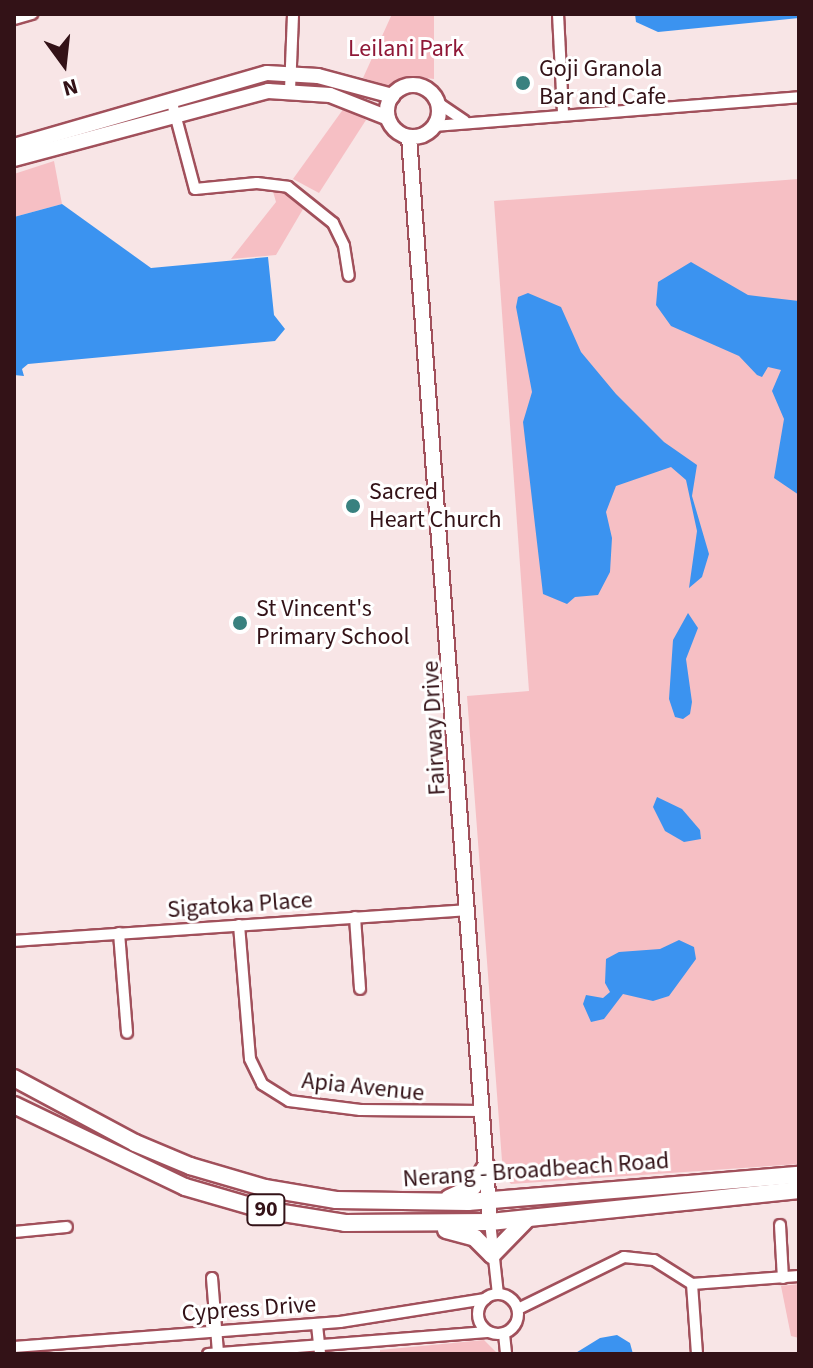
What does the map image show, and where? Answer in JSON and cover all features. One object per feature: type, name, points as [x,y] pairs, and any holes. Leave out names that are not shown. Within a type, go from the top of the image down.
[{"type":"main road","name":"Nerang - Broadbeach Road","points":[[14,1078],[135,1143],[226,1177],[336,1200],[428,1204],[488,1201],[799,1175]]},
{"type":"main road","name":"Nerang - Broadbeach Road","points":[[14,1105],[136,1167],[214,1196],[315,1219],[434,1225],[490,1222],[799,1190]]},
{"type":"main road","points":[[428,1204],[467,1192],[486,1166]]},
{"type":"main road","points":[[434,1225],[475,1238],[492,1255],[529,1218]]},
{"type":"street","points":[[14,19],[32,14]]},
{"type":"street","points":[[290,90],[293,14]]},
{"type":"street","points":[[558,14],[563,114]]},
{"type":"street","points":[[14,159],[173,106],[242,77],[291,72],[392,96],[416,85],[430,91],[438,103],[467,121]]},
{"type":"street","points":[[14,146],[173,106],[290,90],[330,95],[388,118],[396,130],[409,137],[434,126],[467,121],[799,97]]},
{"type":"street","points":[[388,118],[392,96]]},
{"type":"street","points":[[434,126],[438,103]]},
{"type":"street","points":[[173,106],[195,189],[257,183],[288,187],[333,223],[344,246],[349,276]]},
{"type":"street","name":"Fairway Drive","points":[[409,137],[490,1222]]},
{"type":"street","name":"Sigatoka Place","points":[[14,941],[468,910]]},
{"type":"street","points":[[355,917],[360,989]]},
{"type":"street","name":"Apia Avenue","points":[[239,925],[250,1059],[262,1084],[289,1101],[360,1110],[483,1111]]},
{"type":"street","points":[[119,933],[127,1033]]},
{"type":"street","points":[[490,1222],[498,1294]]},
{"type":"street","points":[[780,1225],[783,1278]]},
{"type":"street","points":[[14,1232],[67,1227]]},
{"type":"street","points":[[518,1309],[624,1257],[654,1260],[692,1284],[799,1276]]},
{"type":"street","points":[[212,1278],[218,1353]]},
{"type":"street","points":[[692,1284],[697,1354]]},
{"type":"street","points":[[498,1294],[510,1298],[518,1309],[515,1326],[504,1334],[487,1332],[478,1316],[485,1299],[498,1294]]},
{"type":"street","name":"Cypress Drive","points":[[14,1347],[317,1325],[485,1299]]},
{"type":"street","points":[[317,1325],[319,1350]]},
{"type":"street","name":"Cypress Drive","points":[[208,1354],[319,1350],[487,1332]]},
{"type":"street","points":[[504,1334],[506,1354]]},
{"type":"green space","name":"Leilani Park","points":[[392,14],[434,16],[434,79],[410,76],[388,86],[363,78]]},
{"type":"green space","points":[[344,108],[366,120],[319,193],[293,179]]},
{"type":"green space","points":[[54,161],[62,204],[14,217],[14,174]]},
{"type":"green space","points":[[799,179],[799,1164],[511,1184],[503,1174],[467,696],[529,691],[494,201]]},
{"type":"green space","points":[[272,188],[306,204],[276,255],[231,259],[276,202]]},
{"type":"green space","points":[[799,1284],[799,1338],[791,1336],[781,1286]]},
{"type":"green space","points":[[484,1340],[498,1354],[380,1354],[380,1350]]},
{"type":"water","points":[[635,14],[799,14],[799,18],[658,32],[636,22]]},
{"type":"water","points":[[62,204],[151,268],[268,257],[274,315],[285,329],[275,341],[28,364],[22,369],[24,376],[14,375],[14,217]]},
{"type":"water","points":[[691,262],[748,295],[799,301],[799,495],[774,478],[784,419],[772,391],[781,370],[768,367],[762,377],[757,375],[739,356],[671,326],[656,305],[658,282]]},
{"type":"water","points":[[528,293],[561,307],[581,352],[616,394],[664,442],[697,465],[692,496],[709,554],[702,577],[689,588],[697,531],[686,480],[671,467],[616,486],[606,512],[612,538],[610,572],[598,595],[575,597],[567,604],[543,594],[523,422],[532,392],[516,307],[518,297]]},
{"type":"water","points":[[688,613],[698,628],[686,659],[692,702],[690,714],[683,719],[675,717],[669,699],[673,640]]},
{"type":"water","points":[[657,797],[682,809],[700,830],[701,839],[684,842],[665,831],[653,807]]},
{"type":"water","points":[[679,940],[694,947],[696,959],[669,996],[653,1001],[623,994],[604,1019],[591,1022],[583,1004],[586,995],[603,998],[610,992],[605,983],[606,959],[619,952],[660,949]]},
{"type":"water","points":[[617,1335],[630,1343],[633,1354],[574,1354],[600,1338]]},
{"type":"place","name":"Goji Granola Bar and Cafe","points":[[523,83]]},
{"type":"place","name":"Sacred Heart Church","points":[[353,506]]},
{"type":"place","name":"St Vincent's Primary School","points":[[240,623]]}]
